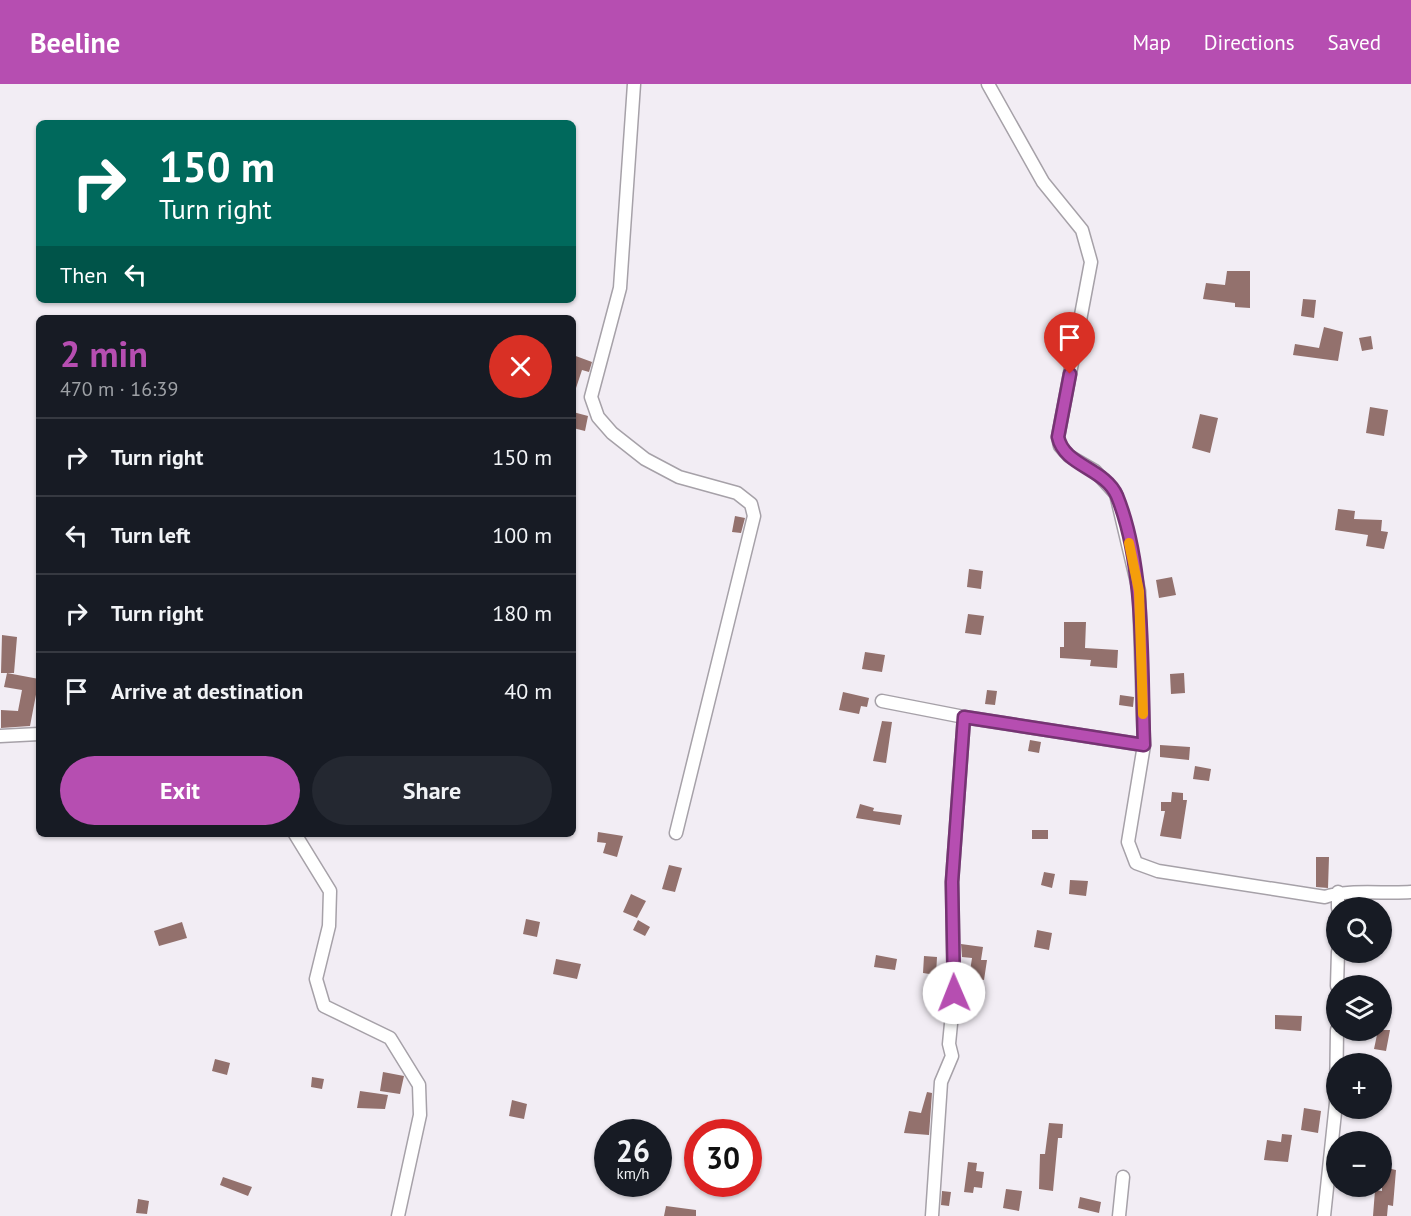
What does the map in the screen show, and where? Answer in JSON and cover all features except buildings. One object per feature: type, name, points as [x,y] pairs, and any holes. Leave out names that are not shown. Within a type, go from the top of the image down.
[{"type":"street","points":[[634,84],[620,288],[591,397],[598,417],[645,459],[679,477],[737,493],[751,504],[754,516],[676,833]]},
{"type":"street","points":[[988,84],[1043,182],[1082,230],[1091,262],[1058,437],[1060,446],[1069,456],[1095,471],[1116,494],[1139,591],[1144,745],[1128,842],[1136,863],[1158,871],[1325,897],[1338,892],[1380,894],[1411,892]]},
{"type":"street","points":[[882,701],[964,717],[1144,745]]},
{"type":"street","points":[[932,1216],[941,1082],[952,1056],[949,1044],[954,993],[952,882],[964,717]]},
{"type":"street","points":[[0,736],[36,734]]},
{"type":"street","points":[[297,837],[330,891],[329,926],[316,979],[324,1006],[390,1038],[419,1084],[420,1115],[398,1216]]},
{"type":"street","points":[[1338,892],[1338,897]]},
{"type":"street","points":[[1324,1216],[1336,1103],[1337,1041]]},
{"type":"street","points":[[1119,1216],[1123,1177]]},
{"type":"slow traffic","points":[[1129,543],[1139,591],[1143,714]]},
{"type":"route","points":[[954,993],[952,882],[964,717],[1144,745],[1139,591],[1116,494],[1095,471],[1069,456],[1060,446],[1058,437],[1070,374]]}]
